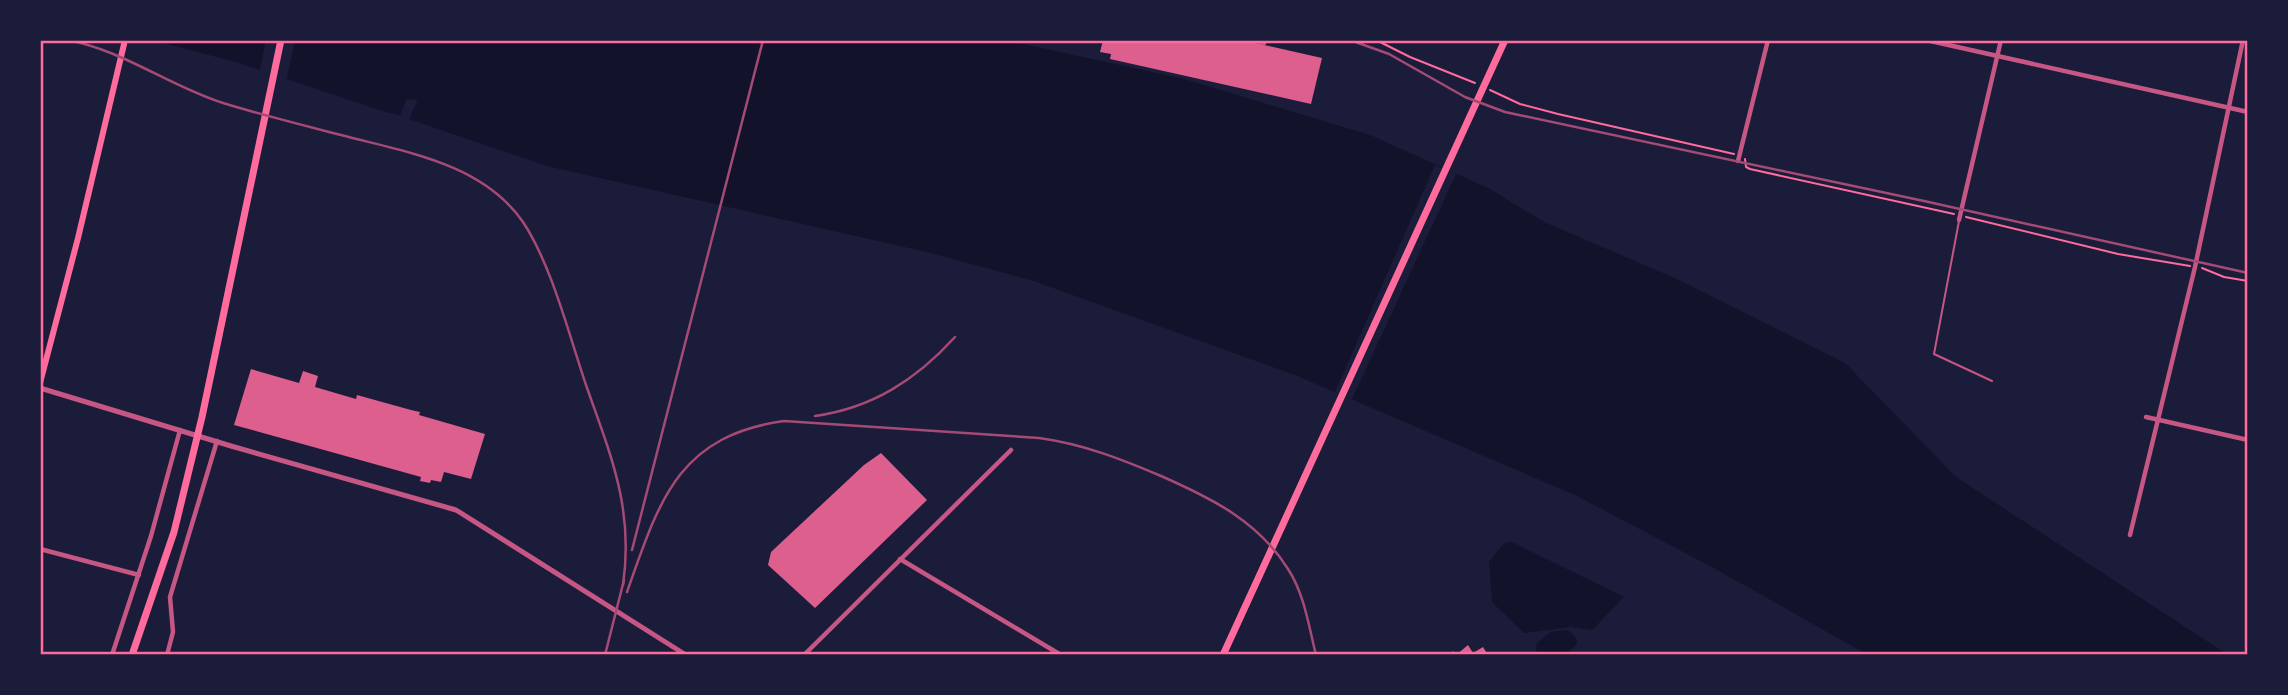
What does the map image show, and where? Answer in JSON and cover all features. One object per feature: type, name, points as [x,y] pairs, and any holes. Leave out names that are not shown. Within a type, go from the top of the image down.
[{"type":"main road","points":[[40,385],[125,40]]},
{"type":"main road","points":[[132,655],[174,532],[202,417],[281,40]]},
{"type":"main road","points":[[1223,655],[1505,40]]},
{"type":"street","points":[[1252,40],[1264,43]]},
{"type":"street","points":[[1738,158],[1768,40]]},
{"type":"street","points":[[1926,40],[2248,112]]},
{"type":"street","points":[[1960,218],[2001,40]]},
{"type":"street","points":[[2130,535],[2195,267],[2243,40]]},
{"type":"street","points":[[40,385],[199,436],[456,510],[686,655]]},
{"type":"street","points":[[2146,417],[2248,440]]},
{"type":"street","points":[[112,655],[139,575],[180,430]]},
{"type":"street","points":[[167,655],[173,632],[170,597],[217,441]]},
{"type":"street","points":[[804,655],[1012,450]]},
{"type":"street","points":[[40,549],[139,575]]},
{"type":"street","points":[[900,559],[1061,655]]},
{"type":"lane","points":[[1960,218],[1934,354],[1992,381]]},
{"type":"path","points":[[1376,40],[1466,80]]},
{"type":"path","points":[[1504,97],[1558,114],[1738,158],[1745,157],[1746,167],[1751,170],[2118,254],[2205,268],[2224,277],[2248,281]]},
{"type":"shaded area","points":[[153,40],[1004,40],[1184,79],[1370,135],[1490,189],[1544,222],[1677,279],[1845,363],[1956,477],[2228,655],[1868,655],[1712,567],[1575,495],[1295,375],[1031,280],[927,252],[547,166],[409,119],[418,100],[407,99],[400,115],[385,112],[239,63]]},
{"type":"shaded area","points":[[1510,541],[1624,597],[1592,630],[1571,627],[1524,633],[1492,602],[1489,562],[1502,545]]},
{"type":"shaded area","points":[[1568,630],[1576,638],[1577,644],[1566,655],[1540,655],[1536,650],[1537,643],[1550,632]]},
{"type":"pier","points":[[266,40],[295,40],[286,82],[259,73]]},
{"type":"pier","points":[[1435,165],[1456,174],[1352,399],[1335,392]]},
{"type":"building","points":[[1103,40],[1242,40],[1322,58],[1311,104],[1110,59],[1111,54],[1100,52]]},
{"type":"building","points":[[251,369],[299,383],[303,371],[318,376],[315,387],[356,399],[357,395],[420,412],[419,415],[485,434],[471,479],[444,472],[441,482],[420,481],[421,477],[234,425]]},
{"type":"building","points":[[881,453],[927,500],[815,608],[768,565],[771,552],[864,465]]},
{"type":"building","points":[[1468,645],[1473,653],[1483,647],[1488,655],[1456,655]]},
{"type":"railway","points":[[67,40],[127,60],[223,103],[391,147],[441,163],[486,186],[506,202],[523,222],[543,259],[612,459],[623,507],[626,557],[623,585]]},
{"type":"railway","points":[[632,550],[763,40]]},
{"type":"railway","points":[[1350,40],[1389,54],[1465,97],[1505,112],[2248,273]]},
{"type":"railway","points":[[815,416],[855,406],[892,390],[925,366],[955,337]]},
{"type":"railway","points":[[627,592],[650,529],[677,478],[696,458],[719,441],[748,429],[784,421],[1039,438],[1086,448],[1146,470],[1215,502],[1248,524],[1276,552],[1294,578],[1316,655]]},
{"type":"railway","points":[[605,655],[624,580]]}]
